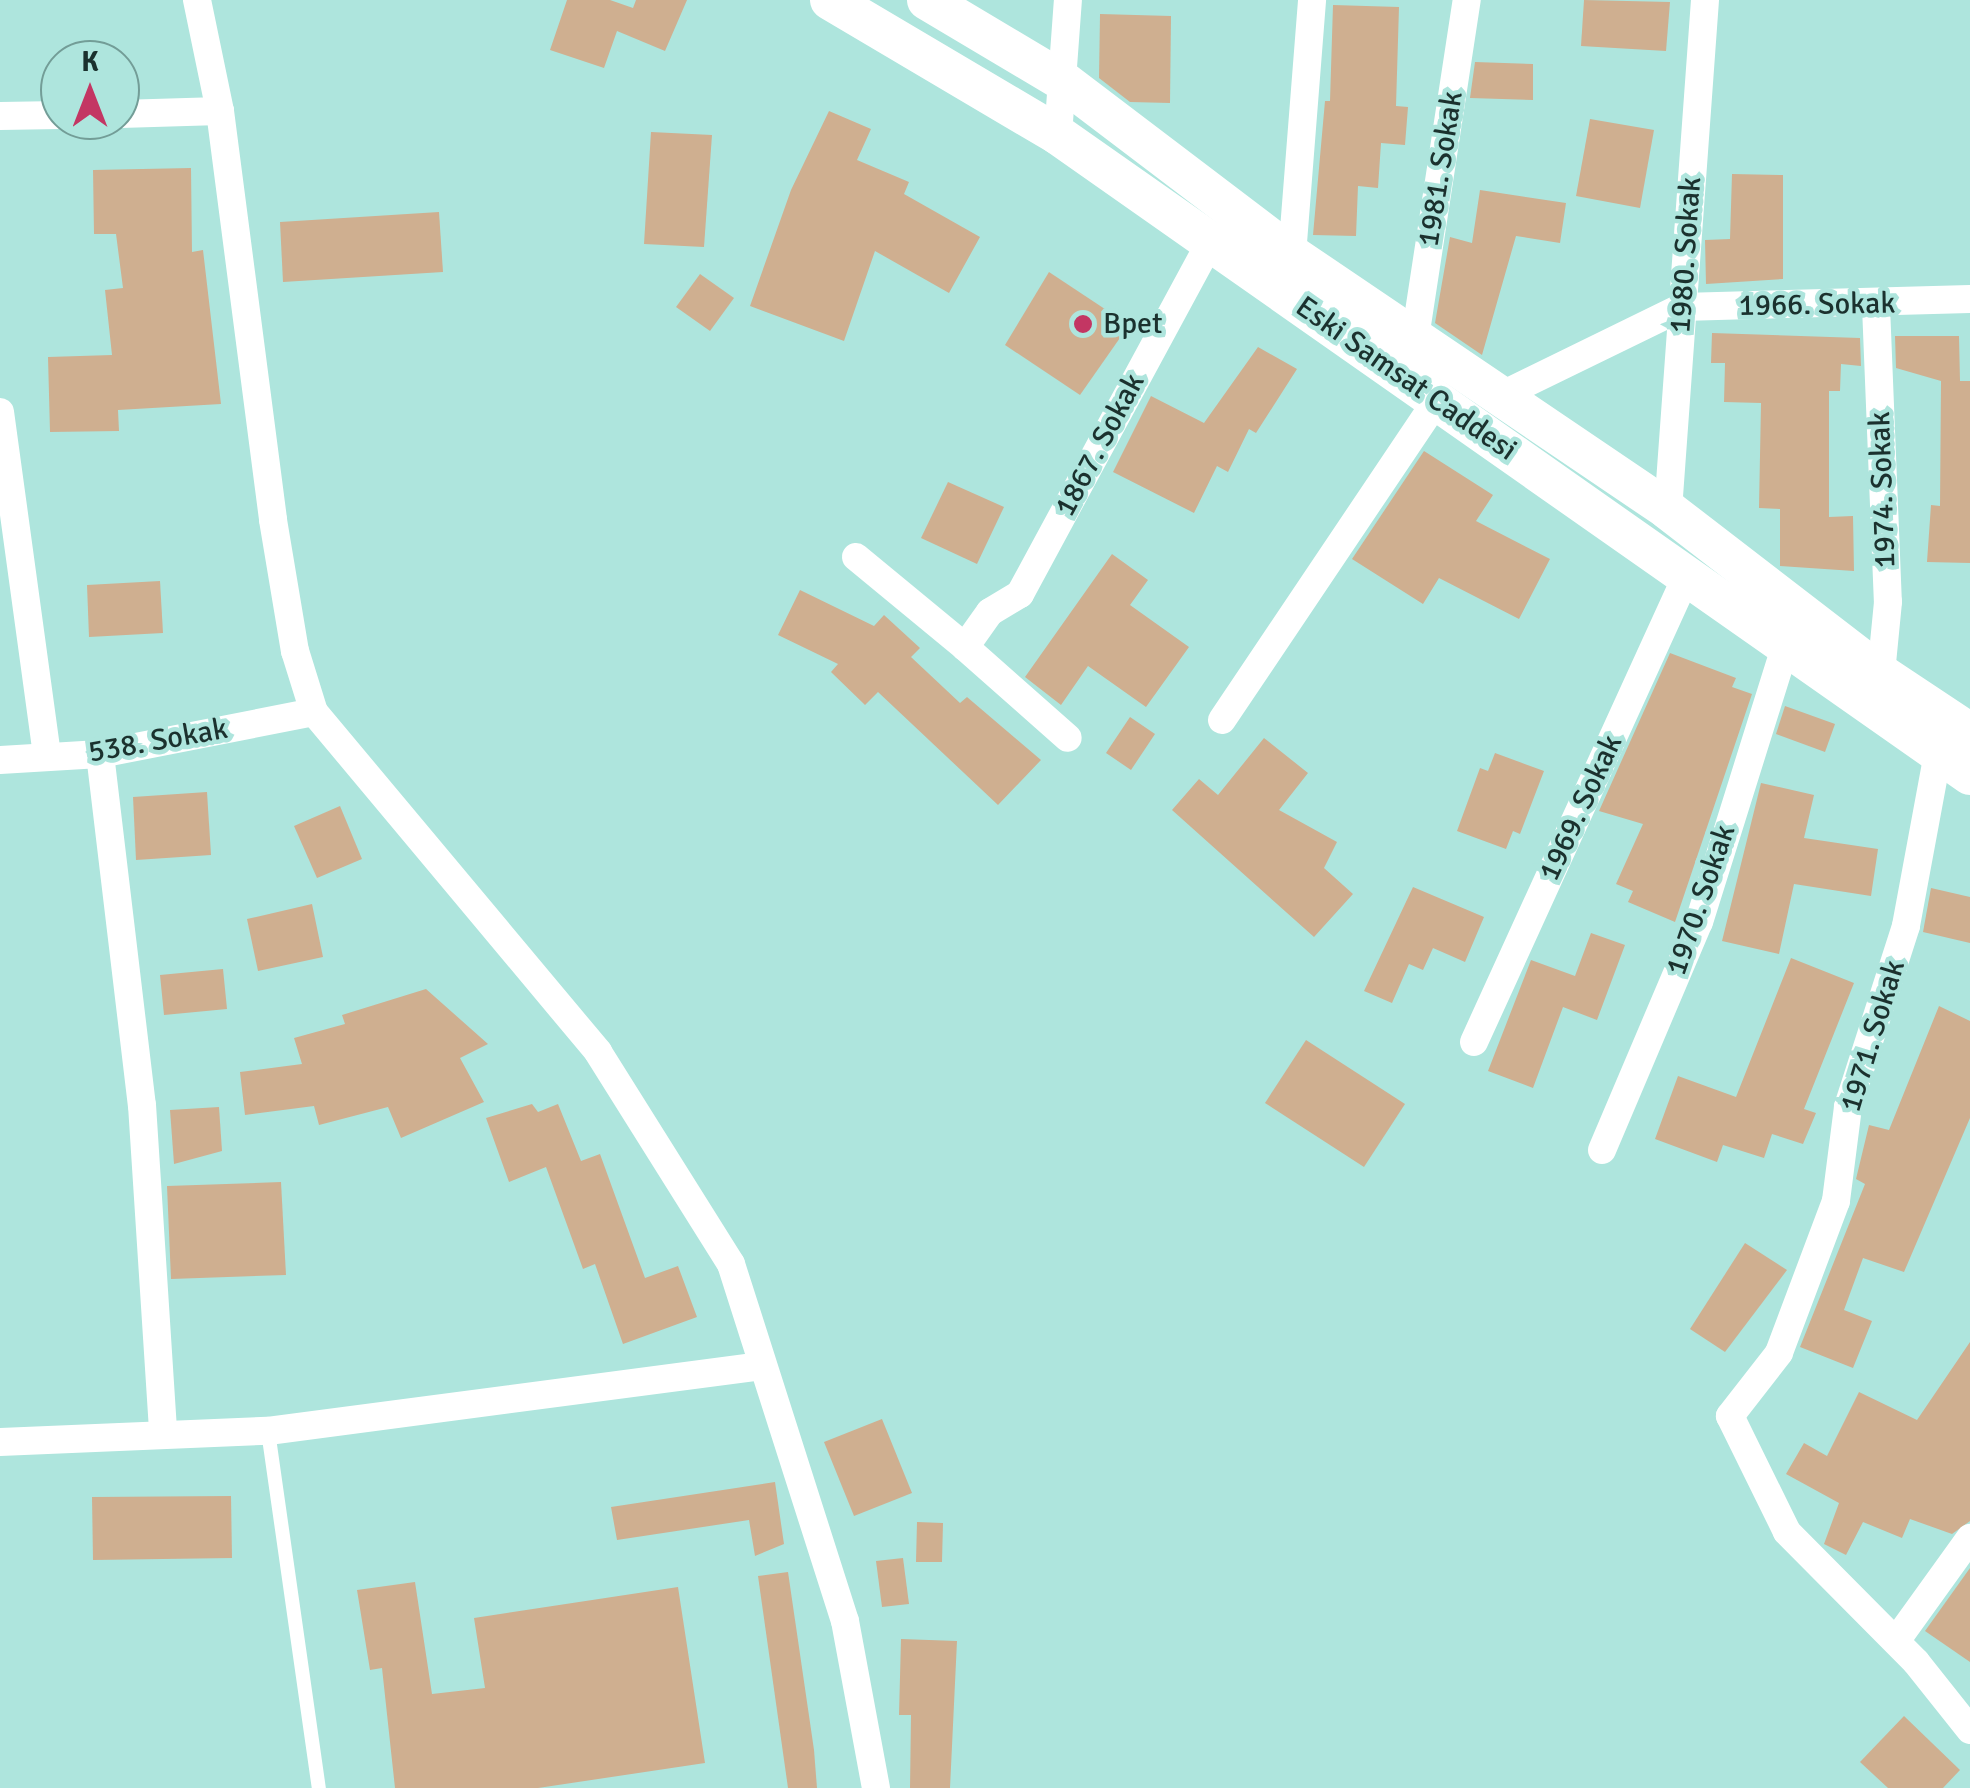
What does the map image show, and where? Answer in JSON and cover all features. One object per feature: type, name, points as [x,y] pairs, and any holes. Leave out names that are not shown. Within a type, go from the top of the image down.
[{"type":"street","points":[[197,0],[220,111],[273,520],[295,651],[314,712],[598,1052],[731,1264],[844,1621],[876,1788]]},
{"type":"street","name":"Eski Samsat Caddesi","points":[[830,0],[1058,135],[1786,645],[1963,744]]},
{"type":"street","name":"Eski Samsat Caddesi","points":[[927,0],[1063,81],[1292,255],[1504,394],[1668,510],[1881,674],[1963,744]]},
{"type":"street","points":[[1058,135],[1068,0]]},
{"type":"street","points":[[1292,255],[1312,0]]},
{"type":"street","name":"1981. Sokak","points":[[1415,338],[1467,0]]},
{"type":"street","name":"1980. Sokak","points":[[1668,510],[1705,0]]},
{"type":"street","points":[[140,113],[220,111]]},
{"type":"street","points":[[0,116],[40,115]]},
{"type":"street","name":"1867. Sokak","points":[[965,647],[990,612],[1020,594],[1209,244]]},
{"type":"street","name":"1966. Sokak","points":[[1504,394],[1682,308],[1876,306],[1970,299]]},
{"type":"street","name":"1974. Sokak","points":[[1876,306],[1888,602],[1881,674]]},
{"type":"street","points":[[1222,720],[1438,400]]},
{"type":"street","points":[[0,412],[47,756]]},
{"type":"street","points":[[856,557],[1068,738]]},
{"type":"street","name":"1969. Sokak","points":[[1474,1042],[1687,574]]},
{"type":"street","name":"1970. Sokak","points":[[1602,1150],[1699,922],[1786,645]]},
{"type":"street","name":"538. Sokak","points":[[0,760],[100,754],[314,712]]},
{"type":"street","name":"1971. Sokak","points":[[1896,1641],[1786,1532],[1730,1416],[1778,1353],[1836,1202],[1848,1107],[1963,744]]},
{"type":"street","points":[[100,754],[142,1105],[163,1433]]},
{"type":"street","points":[[0,1442],[268,1431],[762,1366]]},
{"type":"street","points":[[1970,1538],[1896,1641],[1970,1730]]},
{"type":"lane","points":[[268,1431],[319,1788]]},
{"type":"building","points":[[567,0],[610,0],[633,8],[636,0],[687,0],[665,51],[617,31],[604,68],[550,50]]},
{"type":"building","points":[[1584,0],[1670,2],[1666,51],[1581,46]]},
{"type":"building","points":[[1333,5],[1399,7],[1396,106],[1408,107],[1405,145],[1381,143],[1378,188],[1358,186],[1356,236],[1313,235],[1325,101],[1330,101]]},
{"type":"building","points":[[1100,14],[1171,16],[1170,103],[1130,102],[1099,78]]},
{"type":"building","points":[[1475,62],[1533,64],[1533,100],[1470,98]]},
{"type":"building","points":[[829,111],[871,129],[857,160],[909,182],[904,194],[980,237],[949,293],[875,251],[844,341],[750,306],[791,190]]},
{"type":"building","points":[[1590,119],[1654,130],[1640,208],[1576,196]]},
{"type":"building","points":[[651,132],[712,135],[704,247],[644,244]]},
{"type":"building","points":[[191,168],[192,252],[203,250],[221,404],[118,410],[119,431],[50,432],[48,357],[112,355],[105,290],[123,288],[116,234],[94,234],[93,170]]},
{"type":"building","points":[[1732,174],[1783,175],[1783,279],[1706,284],[1705,240],[1730,239]]},
{"type":"building","points":[[1480,190],[1566,203],[1560,243],[1516,236],[1482,355],[1435,323],[1450,237],[1472,243]]},
{"type":"building","points":[[439,212],[443,272],[283,282],[280,222]]},
{"type":"building","points":[[1049,272],[1129,325],[1080,395],[1005,345]]},
{"type":"building","points":[[700,274],[734,298],[710,331],[676,307]]},
{"type":"building","points":[[1712,333],[1860,338],[1861,366],[1841,364],[1840,391],[1829,391],[1829,517],[1853,516],[1854,571],[1780,566],[1780,509],[1759,508],[1761,403],[1724,402],[1725,363],[1711,363]]},
{"type":"building","points":[[1895,336],[1959,336],[1960,381],[1970,381],[1970,563],[1927,562],[1931,505],[1940,506],[1941,381],[1896,368]]},
{"type":"building","points":[[1258,347],[1297,369],[1256,433],[1249,429],[1228,472],[1217,466],[1194,513],[1113,472],[1151,396],[1204,423]]},
{"type":"building","points":[[1424,451],[1493,495],[1476,521],[1550,559],[1519,619],[1439,578],[1423,604],[1352,559]]},
{"type":"building","points":[[948,482],[1004,507],[977,564],[921,538]]},
{"type":"building","points":[[1112,554],[1148,580],[1130,605],[1189,647],[1146,707],[1088,666],[1061,705],[1025,677]]},
{"type":"building","points":[[160,581],[163,633],[89,637],[87,585]]},
{"type":"building","points":[[800,590],[874,626],[884,615],[920,648],[911,657],[960,703],[967,697],[1041,760],[998,805],[878,692],[865,705],[831,672],[838,664],[778,635]]},
{"type":"building","points":[[1670,653],[1736,678],[1732,687],[1752,694],[1675,922],[1628,902],[1633,891],[1616,884],[1643,824],[1599,811]]},
{"type":"building","points":[[1785,706],[1835,724],[1825,752],[1776,734]]},
{"type":"building","points":[[1130,717],[1155,734],[1131,770],[1106,753]]},
{"type":"building","points":[[1264,738],[1308,773],[1279,810],[1337,842],[1324,868],[1353,894],[1314,937],[1172,810],[1199,779],[1218,795]]},
{"type":"building","points":[[1495,753],[1544,771],[1520,834],[1513,831],[1506,849],[1457,831],[1480,768],[1488,771]]},
{"type":"building","points":[[1761,783],[1814,795],[1804,838],[1878,849],[1871,896],[1794,884],[1779,954],[1722,941]]},
{"type":"building","points":[[207,792],[211,855],[136,860],[133,797]]},
{"type":"building","points":[[340,806],[362,859],[317,878],[294,826]]},
{"type":"building","points":[[1413,887],[1484,917],[1465,962],[1433,948],[1423,970],[1409,964],[1392,1003],[1364,991]]},
{"type":"building","points":[[1931,888],[1970,897],[1970,943],[1923,932]]},
{"type":"building","points":[[312,904],[323,957],[258,971],[247,919]]},
{"type":"building","points":[[1591,933],[1625,945],[1597,1020],[1563,1007],[1533,1088],[1488,1071],[1531,960],[1575,976]]},
{"type":"building","points":[[1791,958],[1854,983],[1804,1109],[1816,1113],[1803,1144],[1772,1134],[1764,1158],[1723,1145],[1717,1162],[1655,1139],[1678,1076],[1736,1097]]},
{"type":"building","points":[[223,969],[227,1009],[164,1015],[160,975]]},
{"type":"building","points":[[426,989],[488,1044],[460,1058],[484,1102],[401,1138],[388,1107],[319,1125],[314,1106],[245,1115],[240,1072],[302,1064],[294,1038],[345,1024],[342,1015]]},
{"type":"building","points":[[1939,1006],[1970,1021],[1970,1118],[1904,1272],[1863,1258],[1844,1310],[1872,1321],[1853,1368],[1800,1347],[1865,1184],[1856,1179],[1869,1125],[1889,1130]]},
{"type":"building","points":[[1306,1040],[1405,1104],[1364,1167],[1265,1103]]},
{"type":"building","points":[[532,1104],[538,1112],[558,1104],[581,1161],[600,1154],[645,1278],[678,1266],[697,1317],[623,1344],[595,1264],[583,1269],[546,1167],[509,1182],[486,1118]]},
{"type":"building","points":[[219,1107],[222,1151],[174,1164],[170,1110]]},
{"type":"building","points":[[281,1182],[286,1275],[171,1279],[167,1186]]},
{"type":"building","points":[[1745,1243],[1787,1270],[1725,1352],[1690,1329]]},
{"type":"building","points":[[1970,1342],[1970,1521],[1952,1534],[1910,1519],[1902,1538],[1863,1522],[1846,1555],[1824,1544],[1839,1503],[1786,1474],[1804,1443],[1827,1456],[1859,1392],[1917,1420]]},
{"type":"building","points":[[882,1419],[912,1493],[854,1516],[824,1442]]},
{"type":"building","points":[[775,1482],[784,1544],[755,1556],[749,1520],[617,1540],[611,1507]]},
{"type":"building","points":[[231,1496],[232,1558],[93,1560],[92,1497]]},
{"type":"building","points":[[917,1522],[943,1523],[942,1562],[916,1562]]},
{"type":"building","points":[[903,1558],[909,1604],[882,1607],[876,1561]]},
{"type":"building","points":[[1970,1568],[1970,1662],[1925,1631]]},
{"type":"building","points":[[788,1572],[817,1788],[788,1788],[758,1576]]},
{"type":"building","points":[[415,1582],[432,1694],[485,1688],[474,1618],[678,1587],[705,1763],[538,1788],[395,1788],[382,1668],[370,1670],[357,1590]]},
{"type":"building","points":[[901,1639],[957,1641],[950,1788],[910,1788],[911,1715],[899,1715]]},
{"type":"building","points":[[1904,1716],[1960,1770],[1943,1788],[1888,1788],[1860,1762]]},
{"type":"place","name":"Bpet","points":[[1083,324]]}]
